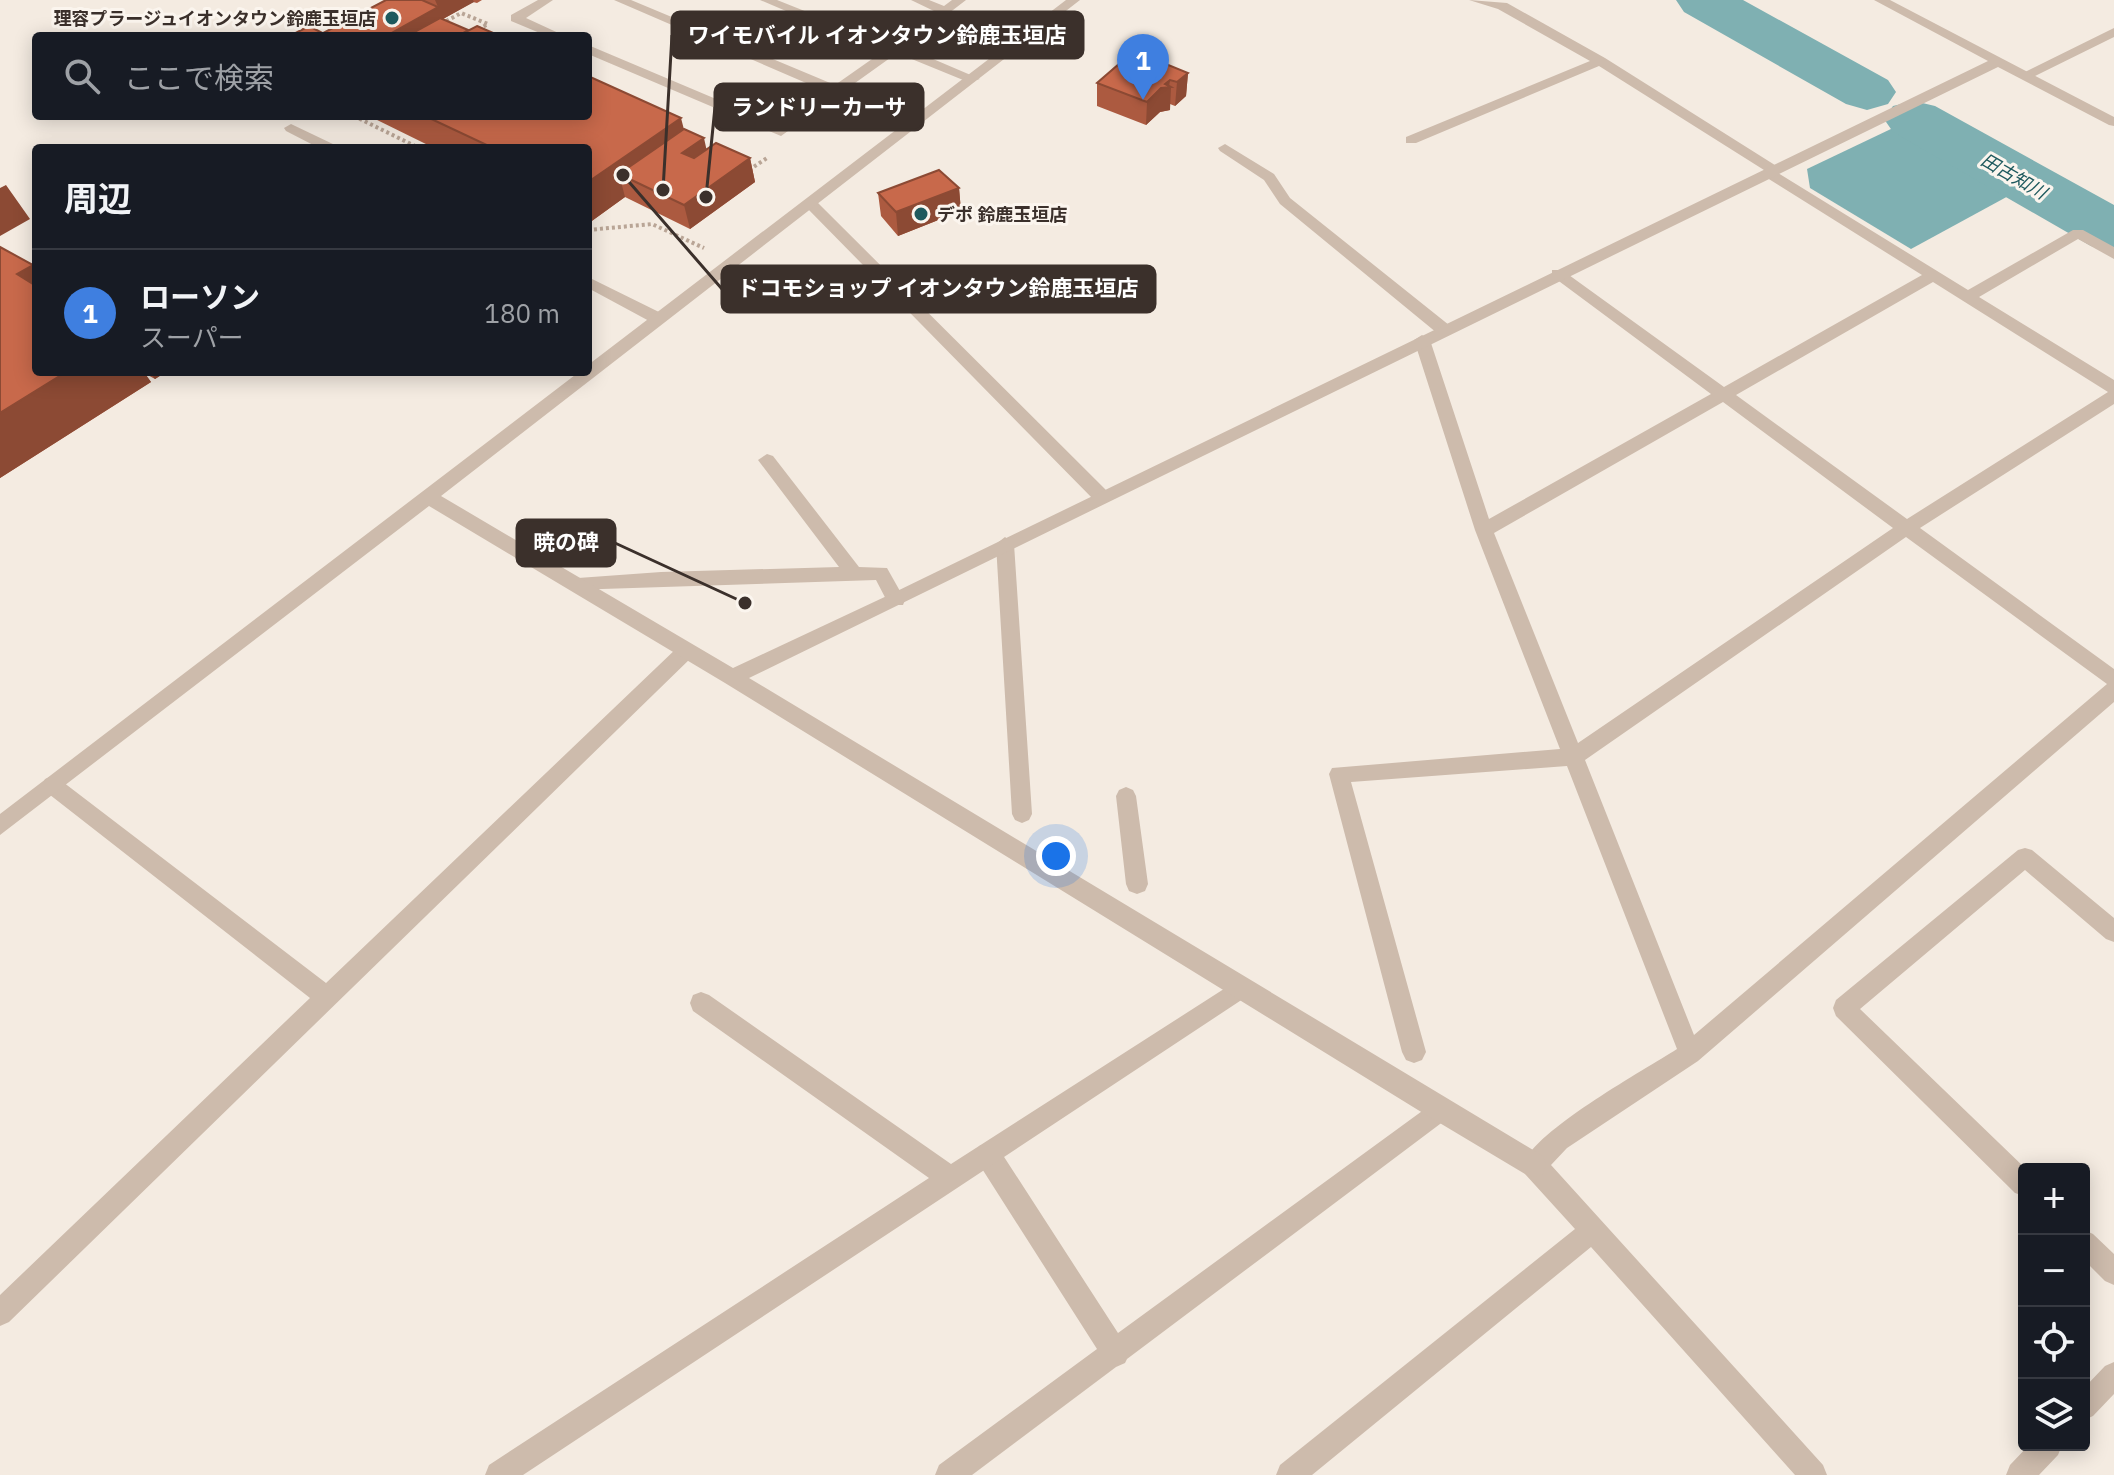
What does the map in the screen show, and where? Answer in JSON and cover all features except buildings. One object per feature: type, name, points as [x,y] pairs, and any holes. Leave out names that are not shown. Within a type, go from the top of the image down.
[{"type":"street","points":[[547,0],[516,18],[549,32]]},
{"type":"street","points":[[620,0],[837,91]]},
{"type":"street","points":[[766,0],[973,79]]},
{"type":"street","points":[[917,0],[946,11]]},
{"type":"street","points":[[592,51],[781,132],[960,0]]},
{"type":"street","points":[[592,368],[811,204],[1074,0]]},
{"type":"street","points":[[1475,0],[1502,6],[1600,61],[1933,276],[2114,388]]},
{"type":"street","points":[[1880,0],[2114,122]]},
{"type":"street","points":[[2024,76],[2114,32]]},
{"type":"street","points":[[1411,140],[1600,61]]},
{"type":"street","points":[[732,677],[896,600],[1557,273],[1997,62]]},
{"type":"street","points":[[291,128],[322,144]]},
{"type":"street","points":[[1225,148],[1269,177],[1285,201],[1443,329]]},
{"type":"street","points":[[811,204],[1101,496]]},
{"type":"street","points":[[1968,297],[2078,233],[2114,254]]},
{"type":"street","points":[[1557,273],[2114,679]]},
{"type":"street","points":[[1484,530],[1933,276]]},
{"type":"street","points":[[592,284],[657,318]]},
{"type":"street","points":[[1422,340],[1484,530],[1690,1053]]},
{"type":"street","points":[[0,826],[582,376]]},
{"type":"street","points":[[1414,1052],[1339,774],[1573,757],[1906,528],[2114,396]]},
{"type":"street","points":[[767,460],[854,573]]},
{"type":"street","points":[[427,496],[732,677],[1534,1165],[1813,1475]]},
{"type":"street","points":[[1005,544],[1022,814]]},
{"type":"street","points":[[578,585],[661,579],[881,573],[896,600]]},
{"type":"street","points":[[0,1313],[686,651]]},
{"type":"street","points":[[1534,1165],[1559,1140],[1690,1053],[2114,690]]},
{"type":"street","points":[[52,785],[326,997]]},
{"type":"street","points":[[1126,796],[1137,884]]},
{"type":"street","points":[[2018,1178],[1844,1008],[2025,857],[2114,932]]},
{"type":"street","points":[[499,1475],[1241,988]]},
{"type":"street","points":[[701,1003],[951,1179]]},
{"type":"street","points":[[949,1475],[1116,1354],[1440,1110]]},
{"type":"street","points":[[988,1155],[1116,1354]]},
{"type":"street","points":[[1290,1475],[1594,1229]]},
{"type":"street","points":[[2090,1249],[2114,1272]]},
{"type":"street","points":[[2090,1401],[2114,1375]]},
{"type":"street","points":[[2020,1475],[2042,1451]]},
{"type":"path","points":[[440,24],[461,13],[488,24],[473,32]]},
{"type":"path","points":[[362,120],[411,144]]},
{"type":"path","points":[[737,164],[750,170]]},
{"type":"path","points":[[592,230],[652,224],[734,261]]},
{"type":"water","points":[[1893,128],[2012,194],[1911,249],[1810,188],[1807,169]]},
{"type":"waterway","name":"田古知川","points":[[1703,0],[1867,92]]},
{"type":"waterway","name":"田古知川","points":[[1914,119],[2114,232]]},
{"type":"place","name":"理容プラージュイオンタウン鈴鹿玉垣店","points":[[392,18]]},
{"type":"place","name":"ローソン","points":[[1143,100]]},
{"type":"place","name":"ドコモショップ イオンタウン鈴鹿玉垣店","points":[[623,175]]},
{"type":"place","name":"ワイモバイル イオンタウン鈴鹿玉垣店","points":[[663,190]]},
{"type":"place","name":"ランドリーカーサ","points":[[706,197]]},
{"type":"place","name":"デポ 鈴鹿玉垣店","points":[[921,214]]},
{"type":"place","name":"暁の碑","points":[[745,603]]}]
